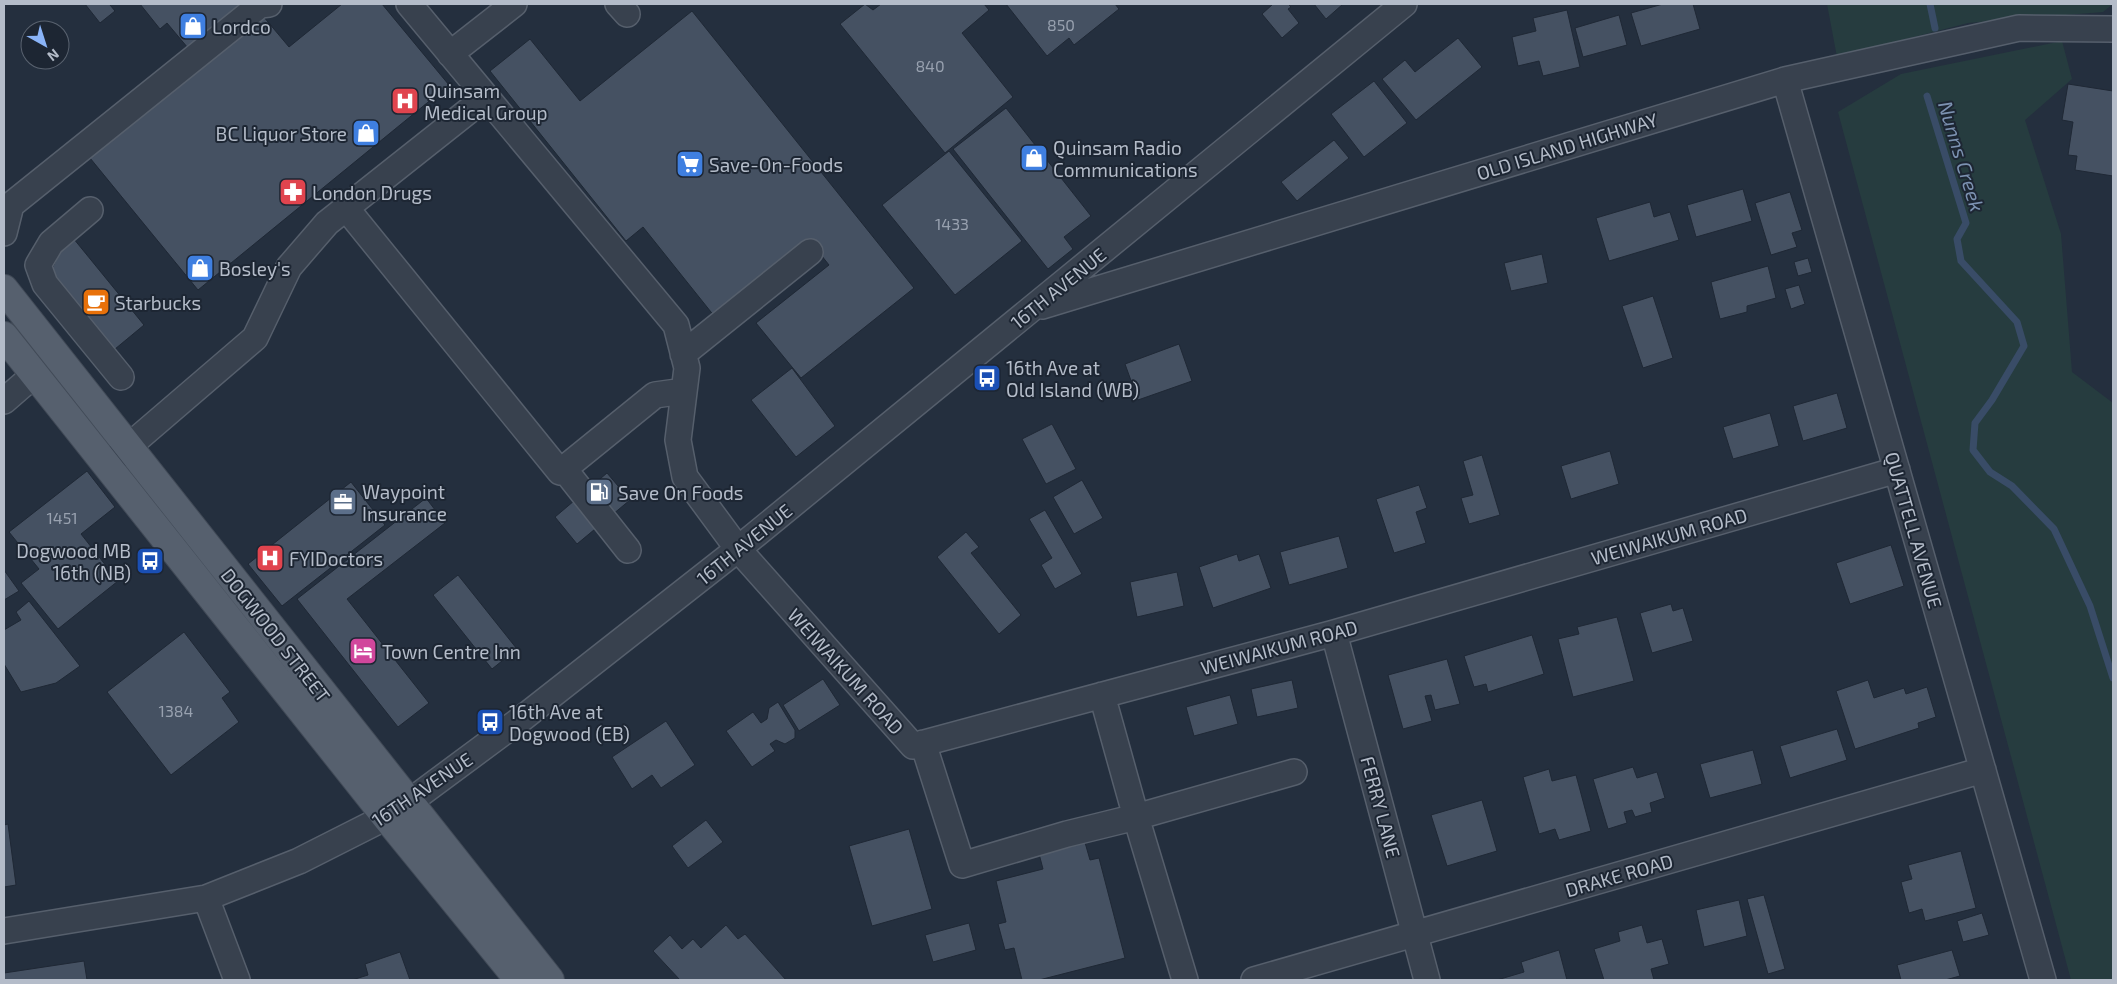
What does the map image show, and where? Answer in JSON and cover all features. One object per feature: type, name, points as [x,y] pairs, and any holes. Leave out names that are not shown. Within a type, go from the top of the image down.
[{"type":"main road","name":"DOGWOOD STREET","points":[[4,289],[128,447],[397,810],[520,980]]},
{"type":"main road","name":"DOGWOOD STREET","points":[[4,336],[107,466],[397,810],[550,980]]},
{"type":"street","points":[[4,232],[11,205],[260,5],[269,4]]},
{"type":"street","points":[[409,4],[676,325],[686,368],[678,440],[686,477],[738,549]]},
{"type":"street","points":[[450,54],[514,4]]},
{"type":"street","name":"16TH AVENUE","points":[[4,931],[206,898],[299,861],[397,810],[524,717],[738,549],[1404,4]]},
{"type":"street","name":"OLD ISLAND HIGHWAY","points":[[1030,310],[1785,80],[2020,28],[2113,29]]},
{"type":"street","name":"QUATTELL AVENUE","points":[[1785,80],[2043,980]]},
{"type":"street","points":[[107,466],[254,338],[289,267],[327,223],[486,97]]},
{"type":"street","points":[[346,208],[560,472],[655,395],[684,391]]},
{"type":"street","points":[[90,210],[51,244],[38,265],[45,284],[121,377]]},
{"type":"street","points":[[683,354],[810,252]]},
{"type":"street","points":[[4,401],[34,375]]},
{"type":"street","points":[[564,469],[628,550]]},
{"type":"street","name":"WEIWAIKUM ROAD","points":[[738,549],[912,746],[1334,633],[1897,470]]},
{"type":"street","name":"FERRY LANE","points":[[1334,633],[1427,980]]},
{"type":"street","points":[[1102,695],[1185,980]]},
{"type":"street","points":[[923,743],[962,865],[1067,834],[1136,817],[1294,772]]},
{"type":"street","name":"DRAKE ROAD","points":[[1254,980],[1983,770]]},
{"type":"street","points":[[206,898],[238,980]]},
{"type":"green space","points":[[1827,4],[2113,4],[2103,12],[1968,23],[1837,57]]},
{"type":"green space","points":[[2062,41],[2072,79],[2025,120],[2061,234],[2072,372],[2113,403],[2113,980],[2071,980],[1838,112],[1901,74]]},
{"type":"building","points":[[85,4],[112,4],[110,5],[115,11],[100,23]]},
{"type":"building","name":"Lordco","points":[[140,4],[237,4],[240,7],[188,48],[167,23],[160,29]]},
{"type":"building","points":[[342,4],[382,4],[449,85],[198,290],[90,158],[263,16],[289,47]]},
{"type":"building","points":[[865,4],[873,10],[881,4],[984,4],[989,10],[962,33],[1013,97],[945,153],[840,24]]},
{"type":"building","points":[[1006,4],[1115,4],[1119,9],[1074,45],[1069,38],[1047,56]]},
{"type":"building","points":[[1273,4],[1288,4],[1291,7],[1288,9],[1299,23],[1282,38],[1262,14]]},
{"type":"building","points":[[1314,4],[1343,4],[1326,19]]},
{"type":"building","points":[[1663,4],[1693,4],[1700,29],[1641,46],[1631,13]]},
{"type":"building","points":[[1567,10],[1580,67],[1543,76],[1539,61],[1518,66],[1512,37],[1536,31],[1533,18]]},
{"type":"building","name":"Save-On-Foods","points":[[692,11],[914,288],[801,378],[756,323],[829,265],[810,241],[715,317],[643,227],[626,241],[490,71],[530,39],[580,101]]},
{"type":"building","points":[[1619,15],[1627,45],[1583,57],[1575,28]]},
{"type":"building","points":[[1458,38],[1482,67],[1416,120],[1382,79],[1405,60],[1415,72]]},
{"type":"building","points":[[1374,81],[1407,123],[1364,157],[1331,114]]},
{"type":"building","points":[[2068,84],[2113,91],[2113,176],[2075,170],[2077,156],[2068,155],[2073,122],[2062,120]]},
{"type":"building","points":[[1006,108],[1091,216],[1064,237],[1073,249],[1048,269],[953,149]]},
{"type":"building","points":[[1334,140],[1349,158],[1297,201],[1281,182]]},
{"type":"building","points":[[949,151],[1022,241],[955,295],[882,205]]},
{"type":"building","points":[[1743,189],[1752,221],[1696,237],[1687,205]]},
{"type":"building","points":[[1790,192],[1802,230],[1792,233],[1797,247],[1771,255],[1755,203]]},
{"type":"building","points":[[1650,202],[1654,217],[1670,212],[1679,240],[1609,261],[1596,218]]},
{"type":"building","name":"Starbucks","points":[[69,233],[144,325],[109,354],[47,279]]},
{"type":"building","points":[[1542,254],[1548,283],[1511,291],[1504,263]]},
{"type":"building","points":[[1808,258],[1812,272],[1798,276],[1794,262]]},
{"type":"building","points":[[1768,266],[1776,298],[1747,306],[1747,312],[1720,319],[1711,282]]},
{"type":"building","points":[[1799,285],[1805,304],[1791,309],[1785,289]]},
{"type":"building","points":[[1653,296],[1673,358],[1643,368],[1622,306]]},
{"type":"building","points":[[1179,344],[1192,381],[1138,400],[1125,364]]},
{"type":"building","points":[[792,368],[835,426],[796,457],[751,400]]},
{"type":"building","points":[[1837,393],[1847,428],[1803,441],[1793,406]]},
{"type":"building","points":[[1770,413],[1779,446],[1733,459],[1723,427]]},
{"type":"building","points":[[1052,424],[1076,469],[1046,484],[1022,439]]},
{"type":"building","points":[[1610,451],[1619,484],[1571,499],[1561,466]]},
{"type":"building","points":[[1482,455],[1500,515],[1469,524],[1461,498],[1473,495],[1463,461]]},
{"type":"building","points":[[87,471],[115,507],[81,534],[118,581],[58,629],[21,583],[39,569],[9,532]]},
{"type":"building","points":[[607,473],[630,500],[577,544],[555,517]]},
{"type":"building","points":[[1082,480],[1103,518],[1074,534],[1053,497]]},
{"type":"building","points":[[351,482],[385,525],[282,606],[248,564]]},
{"type":"building","points":[[1419,485],[1427,508],[1416,512],[1426,543],[1394,553],[1376,499]]},
{"type":"building","name":"Town Centre Inn","points":[[426,498],[445,523],[347,599],[429,703],[398,727],[297,599]]},
{"type":"building","points":[[1045,510],[1082,574],[1055,589],[1041,565],[1052,558],[1029,519]]},
{"type":"building","points":[[966,532],[979,547],[971,553],[1021,615],[999,634],[937,557]]},
{"type":"building","points":[[1339,536],[1348,568],[1289,585],[1280,552]]},
{"type":"building","points":[[1891,545],[1904,586],[1850,604],[1836,563]]},
{"type":"building","points":[[1237,554],[1239,561],[1259,554],[1271,588],[1213,608],[1199,567]]},
{"type":"building","points":[[4,570],[19,591],[4,600]]},
{"type":"building","points":[[1177,572],[1184,606],[1137,617],[1130,582]]},
{"type":"building","points":[[458,575],[517,649],[492,669],[433,595]]},
{"type":"building","points":[[29,601],[80,666],[56,683],[21,692],[4,664],[4,630],[21,620],[16,612]]},
{"type":"building","points":[[1671,604],[1673,611],[1683,608],[1693,641],[1652,653],[1640,613]]},
{"type":"building","points":[[1617,617],[1634,681],[1573,697],[1558,639],[1579,634],[1577,627]]},
{"type":"building","points":[[184,632],[230,692],[222,698],[239,722],[171,775],[107,692]]},
{"type":"building","points":[[1532,635],[1544,674],[1488,692],[1486,684],[1474,687],[1464,656]]},
{"type":"building","points":[[1447,659],[1460,704],[1435,710],[1431,695],[1425,696],[1432,721],[1403,729],[1388,675]]},
{"type":"building","points":[[823,679],[840,705],[799,731],[783,705]]},
{"type":"building","points":[[1292,680],[1298,708],[1257,717],[1251,689]]},
{"type":"building","points":[[1868,680],[1874,698],[1904,688],[1906,694],[1927,687],[1936,717],[1918,723],[1919,728],[1855,749],[1836,691]]},
{"type":"building","points":[[1230,695],[1238,724],[1194,736],[1186,707]]},
{"type":"building","points":[[778,702],[795,730],[795,738],[785,744],[776,740],[770,744],[775,751],[752,767],[726,731],[753,712],[761,723],[767,719],[769,708]]},
{"type":"building","points":[[666,721],[695,765],[661,788],[652,775],[632,789],[612,757]]},
{"type":"building","points":[[1837,729],[1847,760],[1790,778],[1780,746]]},
{"type":"building","points":[[1753,750],[1762,784],[1710,798],[1700,764]]},
{"type":"building","points":[[1633,767],[1637,778],[1657,772],[1665,798],[1650,803],[1652,812],[1635,817],[1632,810],[1624,812],[1627,823],[1608,829],[1593,779]]},
{"type":"building","points":[[1549,769],[1552,781],[1576,775],[1591,831],[1559,840],[1555,829],[1539,834],[1523,777]]},
{"type":"building","points":[[1482,800],[1497,851],[1447,866],[1431,815]]},
{"type":"building","points":[[706,820],[723,842],[688,868],[672,846]]},
{"type":"building","points":[[8,824],[16,885],[4,887],[4,825]]},
{"type":"building","points":[[909,829],[932,909],[872,926],[849,846]]},
{"type":"building","points":[[1084,839],[1090,860],[1099,858],[1125,958],[1039,980],[1022,980],[1014,948],[1005,950],[998,924],[1006,922],[996,881],[1043,869],[1038,850]]},
{"type":"building","points":[[1961,851],[1976,908],[1925,921],[1922,909],[1909,913],[1901,882],[1912,879],[1908,865]]},
{"type":"building","points":[[1764,895],[1785,969],[1768,974],[1747,899]]},
{"type":"building","points":[[1739,900],[1747,936],[1704,947],[1696,910]]},
{"type":"building","points":[[1982,913],[1989,935],[1963,942],[1957,921]]},
{"type":"building","points":[[969,923],[976,950],[933,962],[925,935]]},
{"type":"building","points":[[726,925],[738,939],[745,934],[786,980],[680,980],[653,951],[670,935],[682,949],[693,939],[701,948]]},
{"type":"building","points":[[1642,925],[1647,943],[1662,939],[1669,964],[1651,969],[1654,980],[1604,980],[1594,949],[1620,941],[1618,932]]},
{"type":"building","points":[[1559,950],[1567,980],[1497,980],[1524,972],[1521,962]]},
{"type":"building","points":[[1952,950],[1960,976],[1945,980],[1901,980],[1897,965]]},
{"type":"building","points":[[400,952],[410,980],[352,980],[368,975],[365,964]]},
{"type":"building","points":[[84,961],[87,980],[4,980],[4,973]]},
{"type":"waterway","name":"Nunns Creek","points":[[1930,4],[1935,28]]},
{"type":"waterway","name":"Nunns Creek","points":[[1927,96],[1966,223],[1957,239],[1961,261],[2017,322],[2024,346],[1992,400],[1975,423],[1973,450],[1990,472],[2012,486],[2054,529],[2090,606],[2113,678]]},
{"type":"place","name":"Lordco","points":[[193,26]]},
{"type":"place","name":"Quinsam Medical Group","points":[[405,101]]},
{"type":"place","name":"BC Liquor Store","points":[[366,133]]},
{"type":"place","name":"Quinsam Radio Communications","points":[[1034,158]]},
{"type":"place","name":"Save-On-Foods","points":[[690,164]]},
{"type":"place","name":"London Drugs","points":[[293,192]]},
{"type":"place","name":"Bosley's","points":[[200,268]]},
{"type":"place","name":"Starbucks","points":[[96,302]]},
{"type":"place","name":"16th Ave at Old Island (WB)","points":[[987,378]]},
{"type":"place","name":"Save On Foods","points":[[599,492]]},
{"type":"place","name":"Waypoint Insurance","points":[[343,502]]},
{"type":"place","name":"FYIDoctors","points":[[270,558]]},
{"type":"place","name":"Dogwood MB 16th (NB)","points":[[150,561]]},
{"type":"place","name":"Town Centre Inn","points":[[363,651]]},
{"type":"place","name":"16th Ave at Dogwood (EB)","points":[[490,722]]}]
